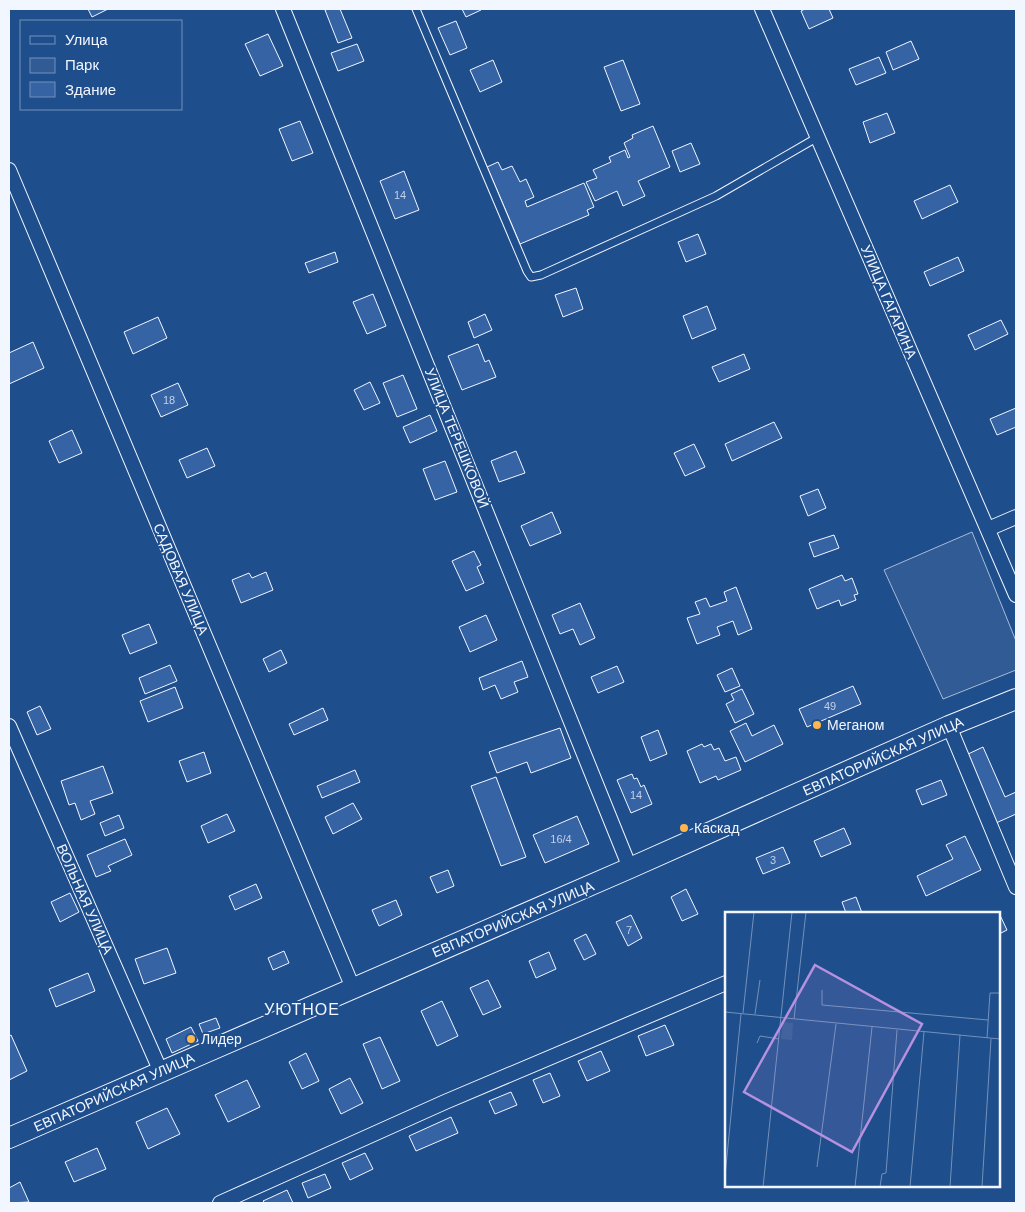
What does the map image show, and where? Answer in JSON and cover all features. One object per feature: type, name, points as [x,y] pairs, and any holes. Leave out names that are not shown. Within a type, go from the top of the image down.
[{"type":"main road","name":"ЕВПАТОРИЙСКАЯ УЛИЦА","points":[[9,1138],[630,868],[948,726],[1016,699]]},
{"type":"street","name":"УЛИЦА ТЕРЕШКОВОЙ","points":[[283,9],[630,868]]},
{"type":"street","name":"УЛИЦА ГАГАРИНА","points":[[762,9],[1016,595]]},
{"type":"street","name":"САДОВАЯ УЛИЦА","points":[[9,170],[353,988]]},
{"type":"street","points":[[988,529],[1016,517]]},
{"type":"street","name":"ВОЛЬНАЯ УЛИЦА","points":[[9,726],[161,1072]]},
{"type":"street","points":[[948,726],[1016,887]]},
{"type":"street","points":[[220,1203],[446,1102],[725,983]]},
{"type":"lane","points":[[416,9],[527,271],[531,276],[541,275],[716,196],[818,137]]},
{"type":"green space","points":[[972,532],[1016,641],[1016,670],[943,699],[884,570]]},
{"type":"building","points":[[88,9],[108,9],[92,17]]},
{"type":"building","points":[[340,9],[352,38],[338,43],[325,10]]},
{"type":"building","points":[[462,9],[480,9],[481,10],[466,17]]},
{"type":"building","points":[[805,9],[829,9],[833,18],[809,29],[801,11]]},
{"type":"building","points":[[456,21],[467,48],[450,55],[438,28]]},
{"type":"building","points":[[268,34],[283,66],[260,76],[245,44]]},
{"type":"building","points":[[911,41],[919,59],[893,70],[886,52]]},
{"type":"building","points":[[357,44],[364,61],[338,71],[331,53]]},
{"type":"building","points":[[879,57],[886,73],[856,85],[849,69]]},
{"type":"building","points":[[493,60],[502,82],[480,92],[470,70]]},
{"type":"building","points":[[623,60],[640,104],[621,111],[604,67]]},
{"type":"building","points":[[887,113],[895,133],[870,143],[863,122]]},
{"type":"building","points":[[300,121],[313,153],[292,161],[279,129]]},
{"type":"building","points":[[653,126],[670,167],[638,181],[645,196],[623,206],[617,191],[595,201],[586,182],[597,178],[593,170],[611,162],[609,157],[625,150],[628,158],[630,157],[624,143],[633,138],[632,135]]},
{"type":"building","points":[[691,143],[700,164],[680,172],[672,151]]},
{"type":"building","points":[[498,162],[502,170],[512,166],[520,182],[526,179],[534,197],[525,201],[527,207],[584,183],[594,207],[587,210],[589,215],[520,244],[487,167]]},
{"type":"building","points":[[404,171],[419,210],[395,219],[380,181]]},
{"type":"building","points":[[950,185],[958,202],[922,219],[914,201]]},
{"type":"building","points":[[698,234],[706,254],[686,262],[678,242]]},
{"type":"building","points":[[335,252],[338,262],[309,273],[305,263]]},
{"type":"building","points":[[958,257],[964,271],[930,286],[924,272]]},
{"type":"building","points":[[576,288],[583,309],[563,317],[555,295]]},
{"type":"building","points":[[373,294],[386,326],[367,334],[353,302]]},
{"type":"building","points":[[707,306],[716,329],[692,339],[683,316]]},
{"type":"building","points":[[485,314],[492,330],[474,338],[468,322]]},
{"type":"building","points":[[158,317],[167,338],[133,354],[124,332]]},
{"type":"building","points":[[1001,320],[1008,334],[975,350],[968,335]]},
{"type":"building","points":[[33,342],[44,368],[9,384],[9,353]]},
{"type":"building","points":[[478,344],[485,362],[489,360],[496,377],[462,390],[448,356]]},
{"type":"building","points":[[744,354],[750,369],[719,382],[712,367]]},
{"type":"building","points":[[403,375],[417,409],[397,417],[383,383]]},
{"type":"building","points":[[370,382],[380,403],[364,410],[354,390]]},
{"type":"building","points":[[178,383],[188,405],[161,417],[151,395]]},
{"type":"building","points":[[1016,408],[1016,427],[997,435],[990,419]]},
{"type":"building","points":[[430,415],[437,431],[410,443],[403,427]]},
{"type":"building","points":[[774,422],[782,438],[732,461],[725,444]]},
{"type":"building","points":[[72,430],[82,453],[59,463],[49,441]]},
{"type":"building","points":[[694,444],[705,467],[685,476],[674,453]]},
{"type":"building","points":[[207,448],[215,466],[187,478],[179,460]]},
{"type":"building","points":[[516,451],[525,473],[499,482],[491,461]]},
{"type":"building","points":[[445,461],[457,492],[435,500],[423,469]]},
{"type":"building","points":[[818,489],[826,508],[808,516],[800,496]]},
{"type":"building","points":[[552,512],[561,533],[530,546],[521,526]]},
{"type":"building","points":[[834,535],[839,548],[814,557],[809,543]]},
{"type":"building","points":[[474,551],[481,565],[477,567],[484,583],[466,591],[452,561]]},
{"type":"building","points":[[266,572],[273,590],[241,603],[232,580],[249,573],[252,578]]},
{"type":"building","points":[[842,575],[845,581],[852,578],[858,594],[854,595],[856,600],[841,606],[839,600],[817,609],[809,589]]},
{"type":"building","points":[[736,587],[752,629],[738,635],[733,621],[717,627],[720,635],[697,644],[687,618],[700,614],[695,602],[706,598],[710,607],[727,601],[724,592]]},
{"type":"building","points":[[580,603],[595,638],[580,645],[573,629],[560,634],[552,615]]},
{"type":"building","points":[[486,615],[497,640],[470,652],[459,627]]},
{"type":"building","points":[[149,624],[157,643],[130,654],[122,635]]},
{"type":"building","points":[[281,650],[287,663],[269,672],[263,659]]},
{"type":"building","points":[[522,661],[528,677],[514,682],[518,692],[501,699],[495,685],[483,690],[479,678]]},
{"type":"building","points":[[170,665],[177,681],[145,694],[139,678]]},
{"type":"building","points":[[617,666],[624,682],[598,693],[591,677]]},
{"type":"building","points":[[732,668],[740,686],[725,692],[717,675]]},
{"type":"building","points":[[853,686],[861,704],[807,727],[799,709]]},
{"type":"building","points":[[175,687],[183,708],[148,722],[140,701]]},
{"type":"building","points":[[742,689],[754,714],[735,723],[726,704],[734,700],[731,694]]},
{"type":"building","points":[[40,706],[51,729],[37,735],[27,712]]},
{"type":"building","points":[[323,708],[328,720],[294,735],[289,724]]},
{"type":"building","points":[[746,723],[752,736],[774,725],[783,744],[745,762],[730,731]]},
{"type":"building","points":[[560,728],[571,758],[531,773],[527,762],[497,773],[489,752]]},
{"type":"building","points":[[658,730],[667,754],[650,761],[641,737]]},
{"type":"building","points":[[702,744],[704,747],[711,744],[714,750],[719,748],[725,761],[736,757],[741,770],[718,780],[716,776],[700,783],[687,751]]},
{"type":"building","points":[[983,747],[1005,797],[1016,792],[1016,814],[996,823],[966,755]]},
{"type":"building","points":[[204,752],[211,773],[187,782],[179,761]]},
{"type":"building","points":[[103,766],[113,793],[90,801],[95,814],[81,820],[75,803],[69,805],[61,781]]},
{"type":"building","points":[[355,770],[360,782],[322,798],[317,786]]},
{"type":"building","points":[[632,774],[634,779],[637,778],[641,787],[644,785],[652,804],[631,813],[617,780]]},
{"type":"building","points":[[496,777],[526,857],[501,866],[471,786]]},
{"type":"building","points":[[941,780],[947,795],[922,805],[916,790]]},
{"type":"building","points":[[353,803],[362,819],[333,834],[325,817]]},
{"type":"building","points":[[227,814],[235,831],[208,843],[201,826]]},
{"type":"building","points":[[119,815],[124,828],[105,836],[100,823]]},
{"type":"building","points":[[577,816],[589,844],[545,863],[533,835]]},
{"type":"building","points":[[844,828],[851,844],[821,857],[814,841]]},
{"type":"building","points":[[965,836],[981,870],[926,896],[917,876],[953,859],[946,845]]},
{"type":"building","points":[[125,839],[132,855],[108,866],[111,871],[96,877],[87,855]]},
{"type":"building","points":[[783,847],[790,863],[763,874],[756,858]]},
{"type":"building","points":[[448,870],[454,886],[437,893],[430,877]]},
{"type":"building","points":[[256,884],[262,898],[235,910],[229,896]]},
{"type":"building","points":[[686,889],[698,914],[682,921],[671,897]]},
{"type":"building","points":[[70,893],[79,912],[60,922],[51,902]]},
{"type":"building","points":[[856,897],[862,912],[846,912],[842,902]]},
{"type":"building","points":[[396,900],[402,915],[379,926],[372,910]]},
{"type":"building","points":[[631,915],[642,938],[628,946],[616,922]]},
{"type":"building","points":[[1000,915],[1007,930],[1000,934]]},
{"type":"building","points":[[586,934],[596,954],[584,960],[574,940]]},
{"type":"building","points":[[167,948],[176,973],[144,984],[135,959]]},
{"type":"building","points":[[284,951],[289,963],[273,970],[268,958]]},
{"type":"building","points":[[549,952],[556,969],[536,978],[529,961]]},
{"type":"building","points":[[88,973],[95,991],[56,1007],[49,989]]},
{"type":"building","points":[[488,980],[501,1007],[483,1015],[470,988]]},
{"type":"building","points":[[442,1001],[458,1036],[437,1046],[421,1011]]},
{"type":"building","points":[[216,1018],[220,1028],[203,1034],[199,1024]]},
{"type":"building","points":[[665,1025],[674,1045],[646,1056],[638,1036]]},
{"type":"building","points":[[191,1027],[198,1041],[172,1053],[166,1039]]},
{"type":"building","points":[[11,1035],[27,1071],[9,1080],[9,1036]]},
{"type":"building","points":[[380,1037],[400,1081],[382,1089],[363,1044]]},
{"type":"building","points":[[601,1051],[610,1071],[587,1081],[578,1061]]},
{"type":"building","points":[[306,1053],[319,1081],[302,1089],[289,1062]]},
{"type":"building","points":[[550,1073],[560,1096],[543,1103],[533,1080]]},
{"type":"building","points":[[350,1078],[363,1103],[341,1114],[329,1089]]},
{"type":"building","points":[[247,1080],[260,1107],[228,1122],[215,1095]]},
{"type":"building","points":[[511,1092],[517,1105],[495,1114],[489,1101]]},
{"type":"building","points":[[167,1108],[180,1134],[148,1149],[136,1122]]},
{"type":"building","points":[[451,1117],[458,1133],[416,1151],[409,1136]]},
{"type":"building","points":[[97,1148],[106,1169],[74,1182],[65,1162]]},
{"type":"building","points":[[365,1153],[373,1169],[350,1180],[342,1163]]},
{"type":"building","points":[[325,1174],[331,1188],[308,1198],[302,1183]]},
{"type":"building","points":[[20,1182],[29,1202],[9,1203],[9,1188]]},
{"type":"building","points":[[287,1190],[293,1203],[265,1203],[263,1201]]},
{"type":"place","name":"Меганом","points":[[817,725]]},
{"type":"place","name":"Каскад","points":[[684,828]]},
{"type":"place","name":"Лидер","points":[[191,1039]]},
{"type":"district","name":"УЮТНОЕ","points":[[302,1009]]}]
